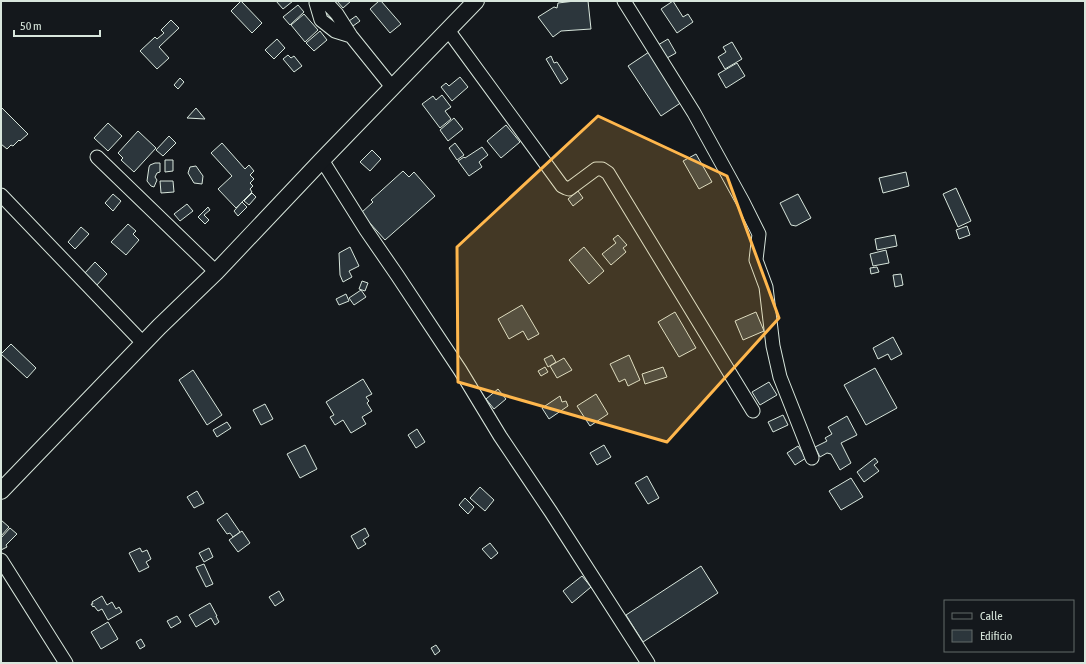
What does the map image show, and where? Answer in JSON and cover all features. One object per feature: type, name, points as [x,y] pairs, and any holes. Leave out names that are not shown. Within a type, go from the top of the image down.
[{"type":"main road","points":[[1,491],[216,272],[476,1]]},
{"type":"street","points":[[624,1],[694,113],[759,234],[756,260],[766,287],[772,346],[780,377],[812,458]]},
{"type":"street","points":[[448,30],[562,186],[569,189],[596,169],[602,169],[608,173],[753,411]]},
{"type":"street","points":[[351,36],[392,87]]},
{"type":"street","points":[[96,157],[216,272]]},
{"type":"street","points":[[322,160],[366,230],[460,370],[500,436],[551,512],[648,663]]},
{"type":"street","points":[[1,195],[144,344]]},
{"type":"street","points":[[1,560],[66,663]]},
{"type":"highlighted area","points":[[598,116],[727,176],[779,318],[667,442],[458,382],[457,247]]},
{"type":"building","points":[[241,1],[262,23],[252,33],[231,11]]},
{"type":"building","points":[[276,1],[293,1],[283,9]]},
{"type":"building","points":[[337,1],[351,1],[343,8]]},
{"type":"building","points":[[381,1],[401,24],[390,33],[370,9]]},
{"type":"building","points":[[588,1],[591,29],[561,31],[553,37],[538,17],[554,7],[557,8],[558,3]]},
{"type":"building","points":[[673,1],[683,17],[688,14],[693,22],[677,33],[661,9]]},
{"type":"building","points":[[298,5],[304,12],[290,25],[283,17]]},
{"type":"building","points":[[304,14],[318,30],[305,42],[291,25]]},
{"type":"building","points":[[356,16],[360,21],[353,26],[349,21]]},
{"type":"building","points":[[171,20],[179,28],[159,47],[169,58],[157,69],[140,51],[155,37],[157,39],[164,33],[161,30]]},
{"type":"building","points":[[320,31],[327,40],[314,51],[306,43]]},
{"type":"building","points":[[277,39],[285,48],[274,59],[265,50]]},
{"type":"building","points":[[668,39],[676,53],[667,58],[658,45]]},
{"type":"building","points":[[732,42],[742,59],[725,69],[718,57],[726,52],[723,47]]},
{"type":"building","points":[[652,50],[685,100],[661,116],[628,66]]},
{"type":"building","points":[[288,55],[291,58],[294,56],[302,66],[294,72],[283,59]]},
{"type":"building","points":[[551,56],[554,63],[557,62],[568,79],[561,84],[546,59]]},
{"type":"building","points":[[737,63],[745,76],[726,88],[718,74]]},
{"type":"building","points":[[460,77],[468,87],[452,101],[441,87],[446,83],[449,86]]},
{"type":"building","points":[[180,78],[184,82],[178,89],[174,85]]},
{"type":"building","points":[[442,95],[451,107],[445,111],[451,119],[440,128],[422,104],[433,96],[436,100]]},
{"type":"building","points":[[1,107],[28,134],[7,149],[1,144]]},
{"type":"building","points":[[196,108],[205,119],[187,118]]},
{"type":"building","points":[[454,118],[463,129],[448,141],[440,130]]},
{"type":"building","points":[[108,123],[122,136],[108,151],[94,138]]},
{"type":"building","points":[[506,125],[520,142],[501,158],[487,141]]},
{"type":"building","points":[[138,131],[156,148],[134,172],[121,160],[123,158],[118,153]]},
{"type":"building","points":[[169,136],[176,143],[163,156],[156,150]]},
{"type":"building","points":[[222,143],[245,169],[249,165],[254,171],[250,175],[254,179],[250,183],[253,186],[250,189],[252,192],[236,208],[218,189],[232,176],[211,153]]},
{"type":"building","points":[[455,143],[464,155],[457,160],[449,148]]},
{"type":"building","points":[[482,147],[488,155],[479,162],[482,167],[469,176],[458,161]]},
{"type":"building","points":[[372,150],[381,159],[370,171],[360,162]]},
{"type":"building","points":[[696,154],[712,182],[699,189],[683,161]]},
{"type":"building","points":[[165,160],[173,160],[173,171],[165,172]]},
{"type":"building","points":[[155,163],[160,163],[160,172],[157,173],[155,177],[157,180],[154,187],[147,181],[149,167]]},
{"type":"building","points":[[196,166],[203,176],[202,184],[194,183],[188,173],[190,167]]},
{"type":"building","points":[[403,171],[409,177],[414,172],[435,196],[385,240],[361,213],[373,202],[371,200]]},
{"type":"building","points":[[906,172],[909,186],[883,193],[879,178]]},
{"type":"building","points":[[160,181],[173,181],[174,192],[161,193]]},
{"type":"building","points":[[956,188],[971,221],[958,227],[943,194]]},
{"type":"building","points":[[578,191],[583,198],[573,206],[568,199]]},
{"type":"building","points":[[252,193],[256,197],[249,205],[244,201]]},
{"type":"building","points":[[113,194],[121,201],[113,211],[105,203]]},
{"type":"building","points":[[798,194],[811,218],[796,226],[791,225],[780,203]]},
{"type":"building","points":[[242,202],[247,207],[238,216],[234,211]]},
{"type":"building","points":[[187,204],[193,211],[180,221],[174,214]]},
{"type":"building","points":[[208,207],[210,210],[204,215],[209,220],[205,224],[198,217]]},
{"type":"building","points":[[128,224],[136,231],[133,234],[139,240],[126,255],[111,242]]},
{"type":"building","points":[[967,226],[970,235],[959,239],[956,230]]},
{"type":"building","points":[[81,227],[89,234],[75,249],[68,242]]},
{"type":"building","points":[[618,235],[627,245],[623,248],[626,252],[611,265],[602,254],[616,243],[613,239]]},
{"type":"building","points":[[895,235],[897,246],[877,250],[875,239]]},
{"type":"building","points":[[350,247],[359,266],[349,271],[352,277],[343,282],[340,275],[339,253]]},
{"type":"building","points":[[584,247],[604,271],[589,284],[569,260]]},
{"type":"building","points":[[886,250],[889,263],[873,266],[870,254]]},
{"type":"building","points":[[95,262],[107,274],[96,286],[84,274]]},
{"type":"building","points":[[877,267],[879,272],[871,274],[870,268]]},
{"type":"building","points":[[901,274],[903,285],[895,287],[893,275]]},
{"type":"building","points":[[362,281],[368,283],[365,291],[359,289]]},
{"type":"building","points":[[361,290],[366,297],[354,305],[349,298]]},
{"type":"building","points":[[346,294],[349,301],[339,305],[336,299]]},
{"type":"building","points":[[522,305],[539,334],[528,340],[523,331],[509,339],[498,319]]},
{"type":"building","points":[[675,312],[696,348],[679,357],[658,322]]},
{"type":"building","points":[[756,312],[764,331],[743,340],[735,321]]},
{"type":"building","points":[[893,337],[902,354],[891,360],[888,354],[878,359],[873,348]]},
{"type":"building","points":[[11,344],[36,368],[27,378],[1,354]]},
{"type":"building","points":[[552,355],[556,362],[548,367],[544,359]]},
{"type":"building","points":[[629,355],[640,380],[628,386],[625,379],[619,382],[610,364]]},
{"type":"building","points":[[564,358],[572,370],[557,378],[550,366]]},
{"type":"building","points":[[545,367],[548,372],[541,376],[538,371]]},
{"type":"building","points":[[663,367],[667,377],[645,384],[642,374]]},
{"type":"building","points":[[875,368],[897,408],[866,425],[844,385]]},
{"type":"building","points":[[193,370],[222,415],[207,425],[179,380]]},
{"type":"building","points":[[363,379],[372,394],[366,397],[369,401],[367,403],[372,411],[362,417],[366,424],[351,433],[343,420],[335,425],[330,417],[334,415],[326,402]]},
{"type":"building","points":[[769,382],[777,395],[760,405],[752,392]]},
{"type":"building","points":[[498,389],[506,399],[494,409],[486,399]]},
{"type":"building","points":[[596,394],[608,414],[590,426],[577,406]]},
{"type":"building","points":[[560,396],[562,402],[566,401],[568,406],[549,419],[542,408]]},
{"type":"building","points":[[265,404],[273,419],[261,425],[253,410]]},
{"type":"building","points":[[783,415],[788,425],[773,432],[768,422]]},
{"type":"building","points":[[847,416],[857,435],[841,443],[851,463],[840,470],[831,454],[827,453],[820,457],[815,447],[827,441],[825,438],[832,434],[828,427]]},
{"type":"building","points":[[227,422],[231,428],[217,437],[213,430]]},
{"type":"building","points":[[417,429],[425,442],[416,448],[408,435]]},
{"type":"building","points":[[305,445],[317,469],[300,478],[287,454]]},
{"type":"building","points":[[604,445],[611,457],[597,465],[590,453]]},
{"type":"building","points":[[798,446],[806,458],[795,465],[787,453]]},
{"type":"building","points":[[875,458],[878,462],[874,465],[879,471],[864,482],[857,472]]},
{"type":"building","points":[[647,476],[659,498],[648,504],[635,483]]},
{"type":"building","points":[[851,478],[863,497],[841,510],[829,491]]},
{"type":"building","points":[[480,487],[494,500],[485,511],[470,498]]},
{"type":"building","points":[[197,491],[204,503],[194,508],[187,497]]},
{"type":"building","points":[[465,498],[474,507],[468,514],[459,505]]},
{"type":"building","points":[[227,513],[240,532],[233,537],[230,533],[227,534],[217,520]]},
{"type":"building","points":[[1,520],[9,527],[1,536]]},
{"type":"building","points":[[10,528],[17,534],[6,545],[7,547],[1,550],[1,538]]},
{"type":"building","points":[[365,528],[369,536],[363,540],[366,544],[358,549],[351,536]]},
{"type":"building","points":[[242,531],[250,543],[238,552],[229,540]]},
{"type":"building","points":[[490,543],[498,553],[491,559],[482,549]]},
{"type":"building","points":[[140,548],[142,552],[147,550],[151,559],[146,562],[149,567],[139,572],[129,553]]},
{"type":"building","points":[[209,548],[213,557],[204,562],[199,553]]},
{"type":"building","points":[[204,564],[213,584],[206,587],[196,567]]},
{"type":"building","points":[[701,566],[718,593],[643,642],[626,615]]},
{"type":"building","points":[[582,576],[591,587],[572,603],[563,591]]},
{"type":"building","points":[[279,591],[284,600],[275,606],[269,597]]},
{"type":"building","points":[[102,596],[107,605],[112,602],[116,609],[119,607],[122,612],[108,620],[102,609],[98,611],[91,604]]},
{"type":"building","points":[[210,603],[219,622],[215,625],[211,618],[196,627],[189,615]]},
{"type":"building","points":[[177,616],[181,622],[171,628],[167,621]]},
{"type":"building","points":[[108,622],[118,639],[101,649],[91,632]]},
{"type":"building","points":[[141,639],[145,646],[140,649],[136,642]]},
{"type":"building","points":[[436,645],[440,651],[435,655],[431,648]]}]
